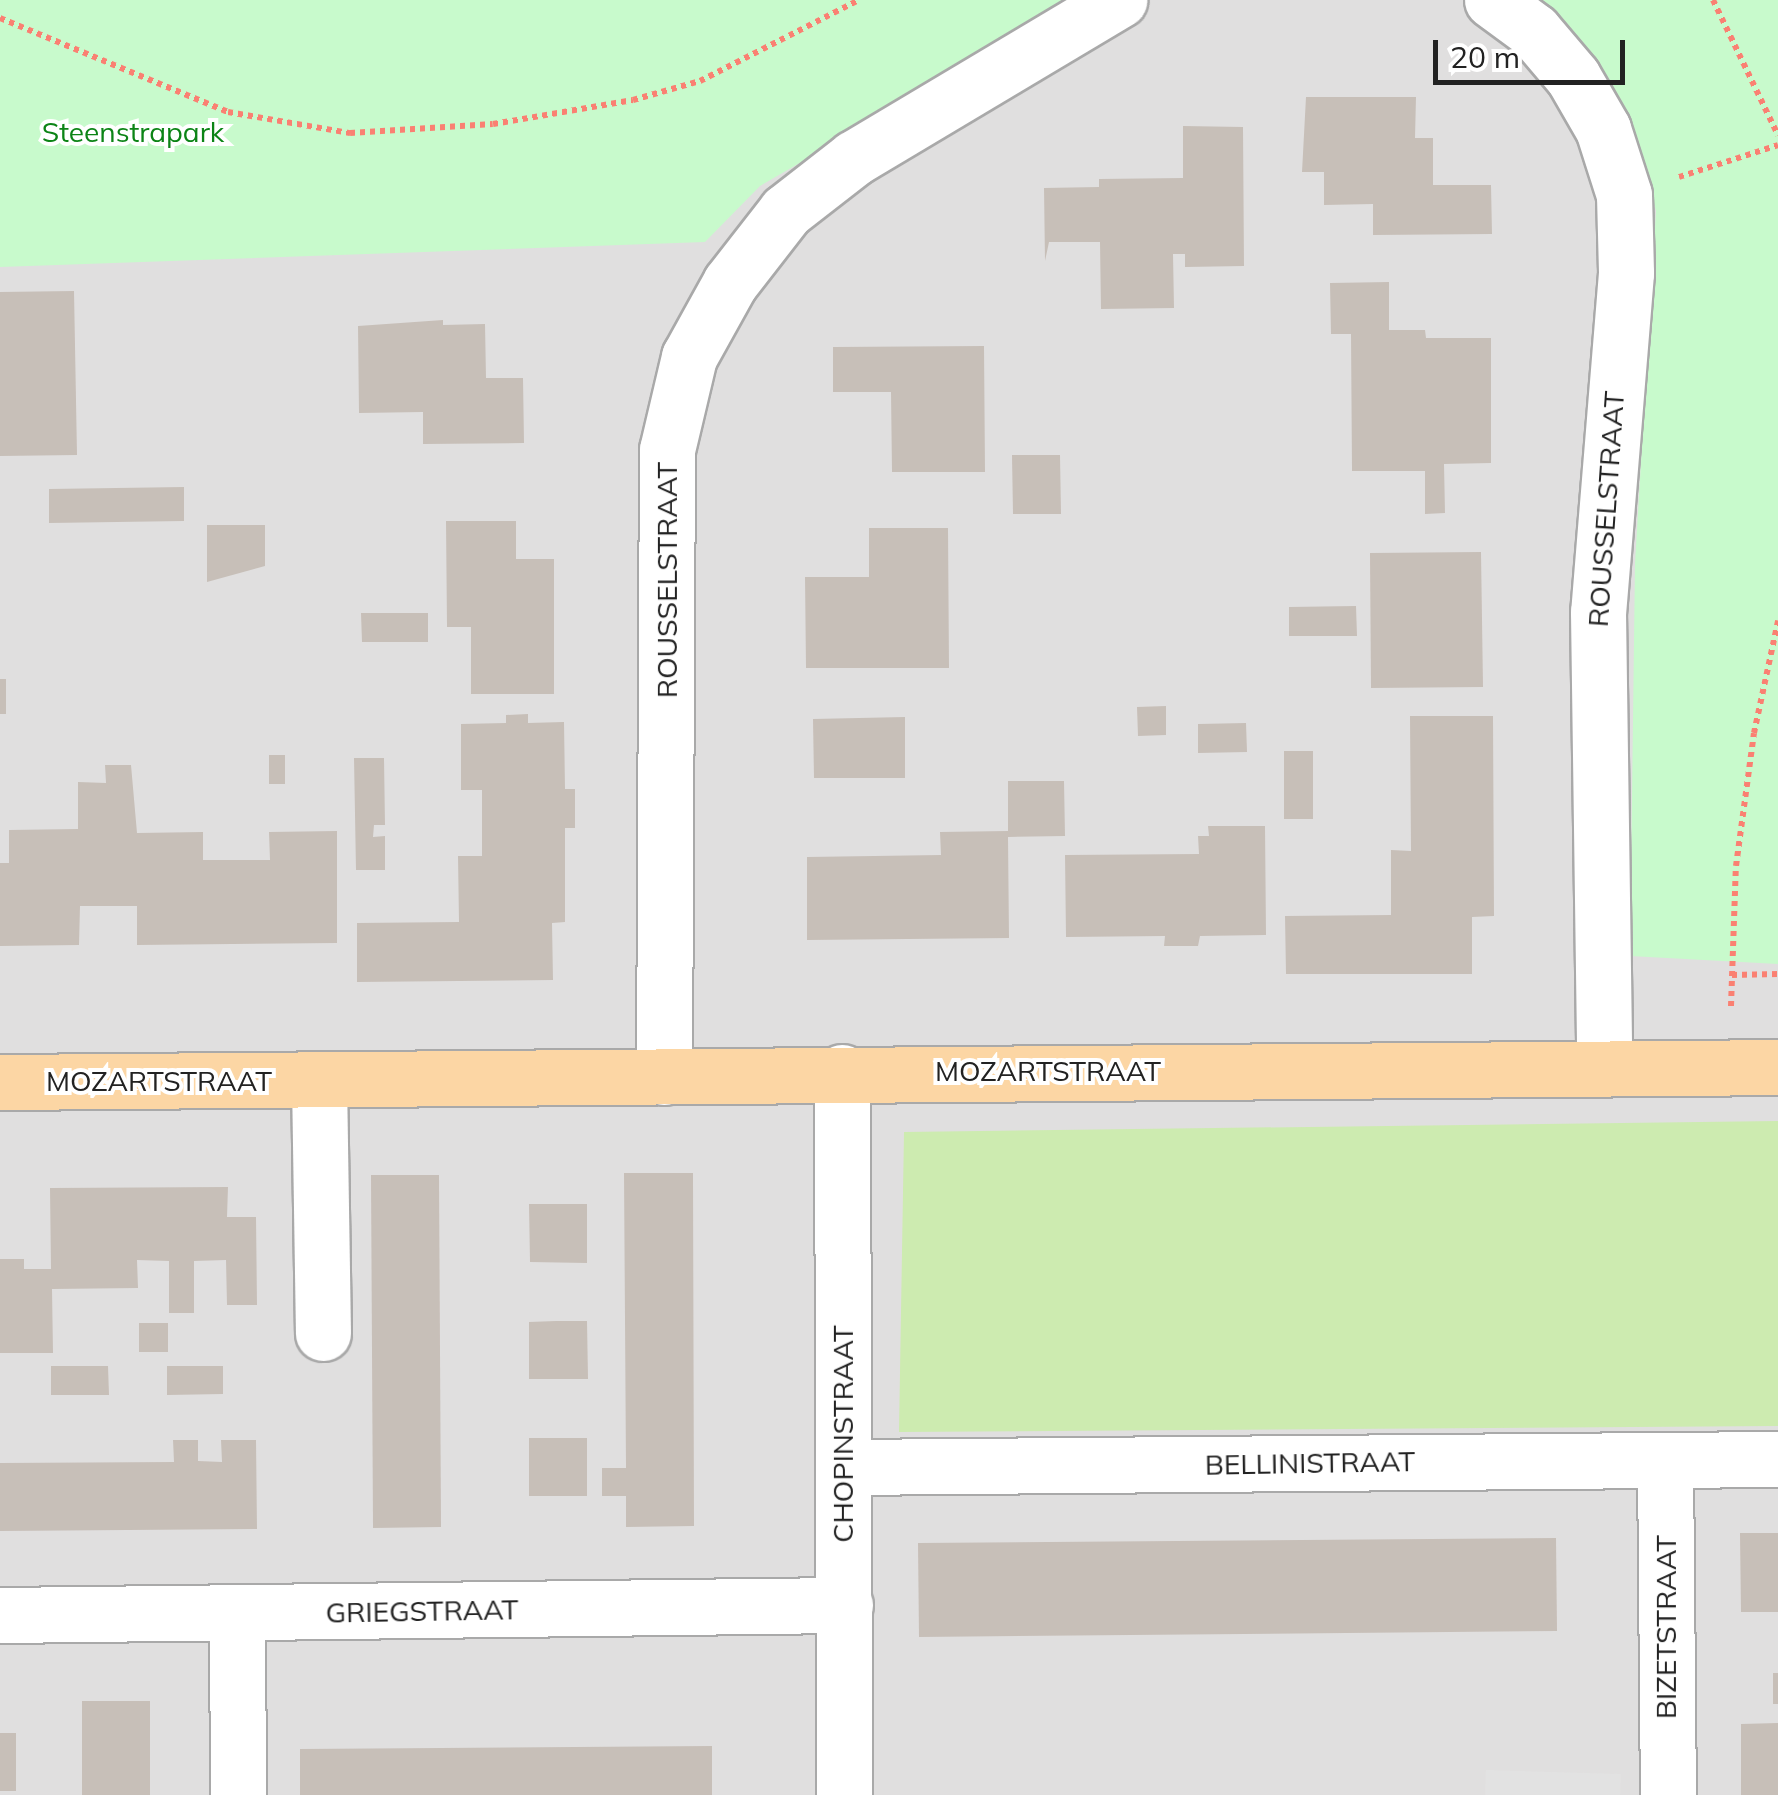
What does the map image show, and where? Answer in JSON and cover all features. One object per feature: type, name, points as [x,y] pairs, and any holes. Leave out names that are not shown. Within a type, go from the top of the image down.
[{"type":"main road","name":"MOZARTSTRAAT","points":[[0,1082],[1778,1067]]},
{"type":"street","name":"ROUSSELSTRAAT","points":[[664,1076],[667,450],[689,357],[730,283],[786,211],[854,158],[1119,0]]},
{"type":"street","name":"ROUSSELSTRAAT","points":[[1492,0],[1534,31],[1573,77],[1603,129],[1624,196],[1626,273],[1598,612],[1604,1066]]},
{"type":"street","name":"CHOPINSTRAAT","points":[[842,1072],[844,1795]]},
{"type":"street","points":[[318,1080],[322,1333]]},
{"type":"street","name":"BELLINISTRAAT","points":[[843,1468],[1778,1459]]},
{"type":"street","name":"BIZETSTRAAT","points":[[1665,1460],[1668,1795]]},
{"type":"street","name":"GRIEGSTRAAT","points":[[0,1615],[845,1605]]},
{"type":"street","points":[[236,1612],[238,1795]]},
{"type":"path","points":[[0,18],[228,112],[350,133],[493,124],[633,100],[700,82],[860,0]]},
{"type":"path","points":[[1713,0],[1778,135]]},
{"type":"path","points":[[1624,196],[1778,145]]},
{"type":"path","points":[[1778,621],[1751,752],[1732,975],[1778,974]]},
{"type":"shaded area","points":[[0,0],[1778,0],[1778,1795],[0,1795]]},
{"type":"shaded area","points":[[1486,1770],[1621,1774],[1620,1795],[1485,1795]]},
{"type":"green space","name":"Steenstrapark","points":[[0,0],[1082,0],[760,186],[705,242],[0,267]]},
{"type":"green space","points":[[1530,0],[1778,0],[1778,964],[1630,956],[1635,563],[1656,211],[1634,133],[1600,75]]},
{"type":"green space","points":[[1778,1121],[1778,1426],[899,1432],[904,1132]]},
{"type":"building","points":[[1306,97],[1416,97],[1415,138],[1433,138],[1433,185],[1491,185],[1492,234],[1373,235],[1373,204],[1324,205],[1324,172],[1302,172]]},
{"type":"building","points":[[1183,126],[1243,127],[1244,266],[1185,267],[1185,254],[1173,254],[1174,308],[1101,309],[1100,242],[1049,242],[1045,261],[1044,188],[1099,187],[1099,179],[1183,178]]},
{"type":"building","points":[[1389,282],[1389,330],[1425,330],[1426,338],[1491,338],[1491,463],[1444,464],[1445,513],[1425,514],[1425,471],[1352,471],[1351,334],[1331,334],[1330,283]]},
{"type":"building","points":[[74,291],[77,455],[0,456],[0,292]]},
{"type":"building","points":[[443,320],[443,325],[485,324],[486,378],[523,378],[524,443],[423,444],[423,412],[359,413],[358,326]]},
{"type":"building","points":[[984,346],[985,472],[892,472],[891,392],[833,392],[833,347]]},
{"type":"building","points":[[1012,455],[1060,455],[1061,514],[1013,514]]},
{"type":"building","points":[[184,487],[184,521],[49,523],[49,489]]},
{"type":"building","points":[[446,521],[516,521],[516,559],[554,559],[554,694],[471,694],[471,627],[447,627]]},
{"type":"building","points":[[207,525],[265,525],[265,566],[207,582]]},
{"type":"building","points":[[869,528],[948,528],[949,668],[806,668],[805,577],[869,577]]},
{"type":"building","points":[[1481,552],[1483,687],[1371,688],[1370,553]]},
{"type":"building","points":[[1356,606],[1357,636],[1289,636],[1289,607]]},
{"type":"building","points":[[361,613],[428,613],[428,642],[362,642]]},
{"type":"building","points":[[0,679],[6,679],[6,714],[0,714]]},
{"type":"building","points":[[1166,706],[1166,735],[1138,736],[1137,707]]},
{"type":"building","points":[[528,714],[528,723],[564,722],[565,789],[575,789],[575,828],[565,828],[565,922],[552,923],[553,980],[357,982],[357,923],[459,922],[458,856],[482,856],[482,790],[461,790],[461,724],[506,723],[506,715]]},
{"type":"building","points":[[1410,716],[1493,716],[1494,916],[1472,917],[1472,974],[1286,974],[1285,916],[1391,915],[1391,850],[1411,851]]},
{"type":"building","points":[[905,717],[905,778],[814,778],[813,719]]},
{"type":"building","points":[[1246,723],[1247,752],[1198,753],[1198,724]]},
{"type":"building","points":[[1284,751],[1313,751],[1313,819],[1284,819]]},
{"type":"building","points":[[269,755],[285,755],[285,784],[269,784]]},
{"type":"building","points":[[354,758],[384,758],[385,825],[374,825],[373,837],[385,836],[385,870],[356,870]]},
{"type":"building","points":[[105,765],[131,765],[137,833],[203,832],[203,860],[270,860],[269,832],[337,831],[337,943],[137,945],[137,906],[80,906],[79,945],[0,946],[0,863],[9,863],[9,830],[78,829],[78,782],[106,783]]},
{"type":"building","points":[[1008,781],[1064,781],[1065,836],[1008,837],[1009,938],[807,940],[807,857],[941,855],[940,832],[1008,831]]},
{"type":"building","points":[[1208,826],[1265,826],[1266,935],[1200,936],[1198,946],[1164,946],[1165,936],[1066,937],[1065,855],[1199,854],[1198,836],[1209,836]]},
{"type":"building","points":[[624,1173],[693,1173],[694,1526],[626,1527],[626,1496],[602,1496],[602,1468],[626,1468]]},
{"type":"building","points":[[371,1175],[439,1175],[441,1527],[373,1528]]},
{"type":"building","points":[[228,1187],[227,1217],[256,1217],[257,1305],[227,1305],[226,1260],[194,1261],[194,1313],[169,1313],[169,1261],[137,1260],[138,1288],[52,1289],[53,1353],[0,1353],[0,1259],[24,1259],[24,1269],[51,1269],[50,1188]]},
{"type":"building","points":[[529,1204],[587,1204],[587,1263],[530,1262]]},
{"type":"building","points":[[587,1321],[588,1379],[529,1379],[529,1322]]},
{"type":"building","points":[[139,1323],[168,1323],[168,1352],[139,1352]]},
{"type":"building","points":[[51,1366],[108,1366],[109,1395],[51,1395]]},
{"type":"building","points":[[167,1366],[223,1366],[223,1394],[167,1395]]},
{"type":"building","points":[[529,1438],[587,1438],[587,1496],[529,1496]]},
{"type":"building","points":[[173,1440],[198,1440],[198,1461],[222,1462],[221,1440],[256,1440],[257,1529],[0,1531],[0,1463],[174,1462]]},
{"type":"building","points":[[1740,1533],[1778,1533],[1778,1612],[1741,1612]]},
{"type":"building","points":[[1556,1538],[1557,1631],[919,1637],[918,1543]]},
{"type":"building","points":[[1773,1673],[1778,1673],[1778,1704],[1773,1704]]},
{"type":"building","points":[[82,1701],[150,1701],[150,1795],[82,1795]]},
{"type":"building","points":[[1778,1723],[1778,1795],[1741,1795],[1741,1724]]},
{"type":"building","points":[[0,1733],[16,1733],[16,1791],[0,1791]]},
{"type":"building","points":[[712,1746],[712,1795],[300,1795],[300,1749]]}]
